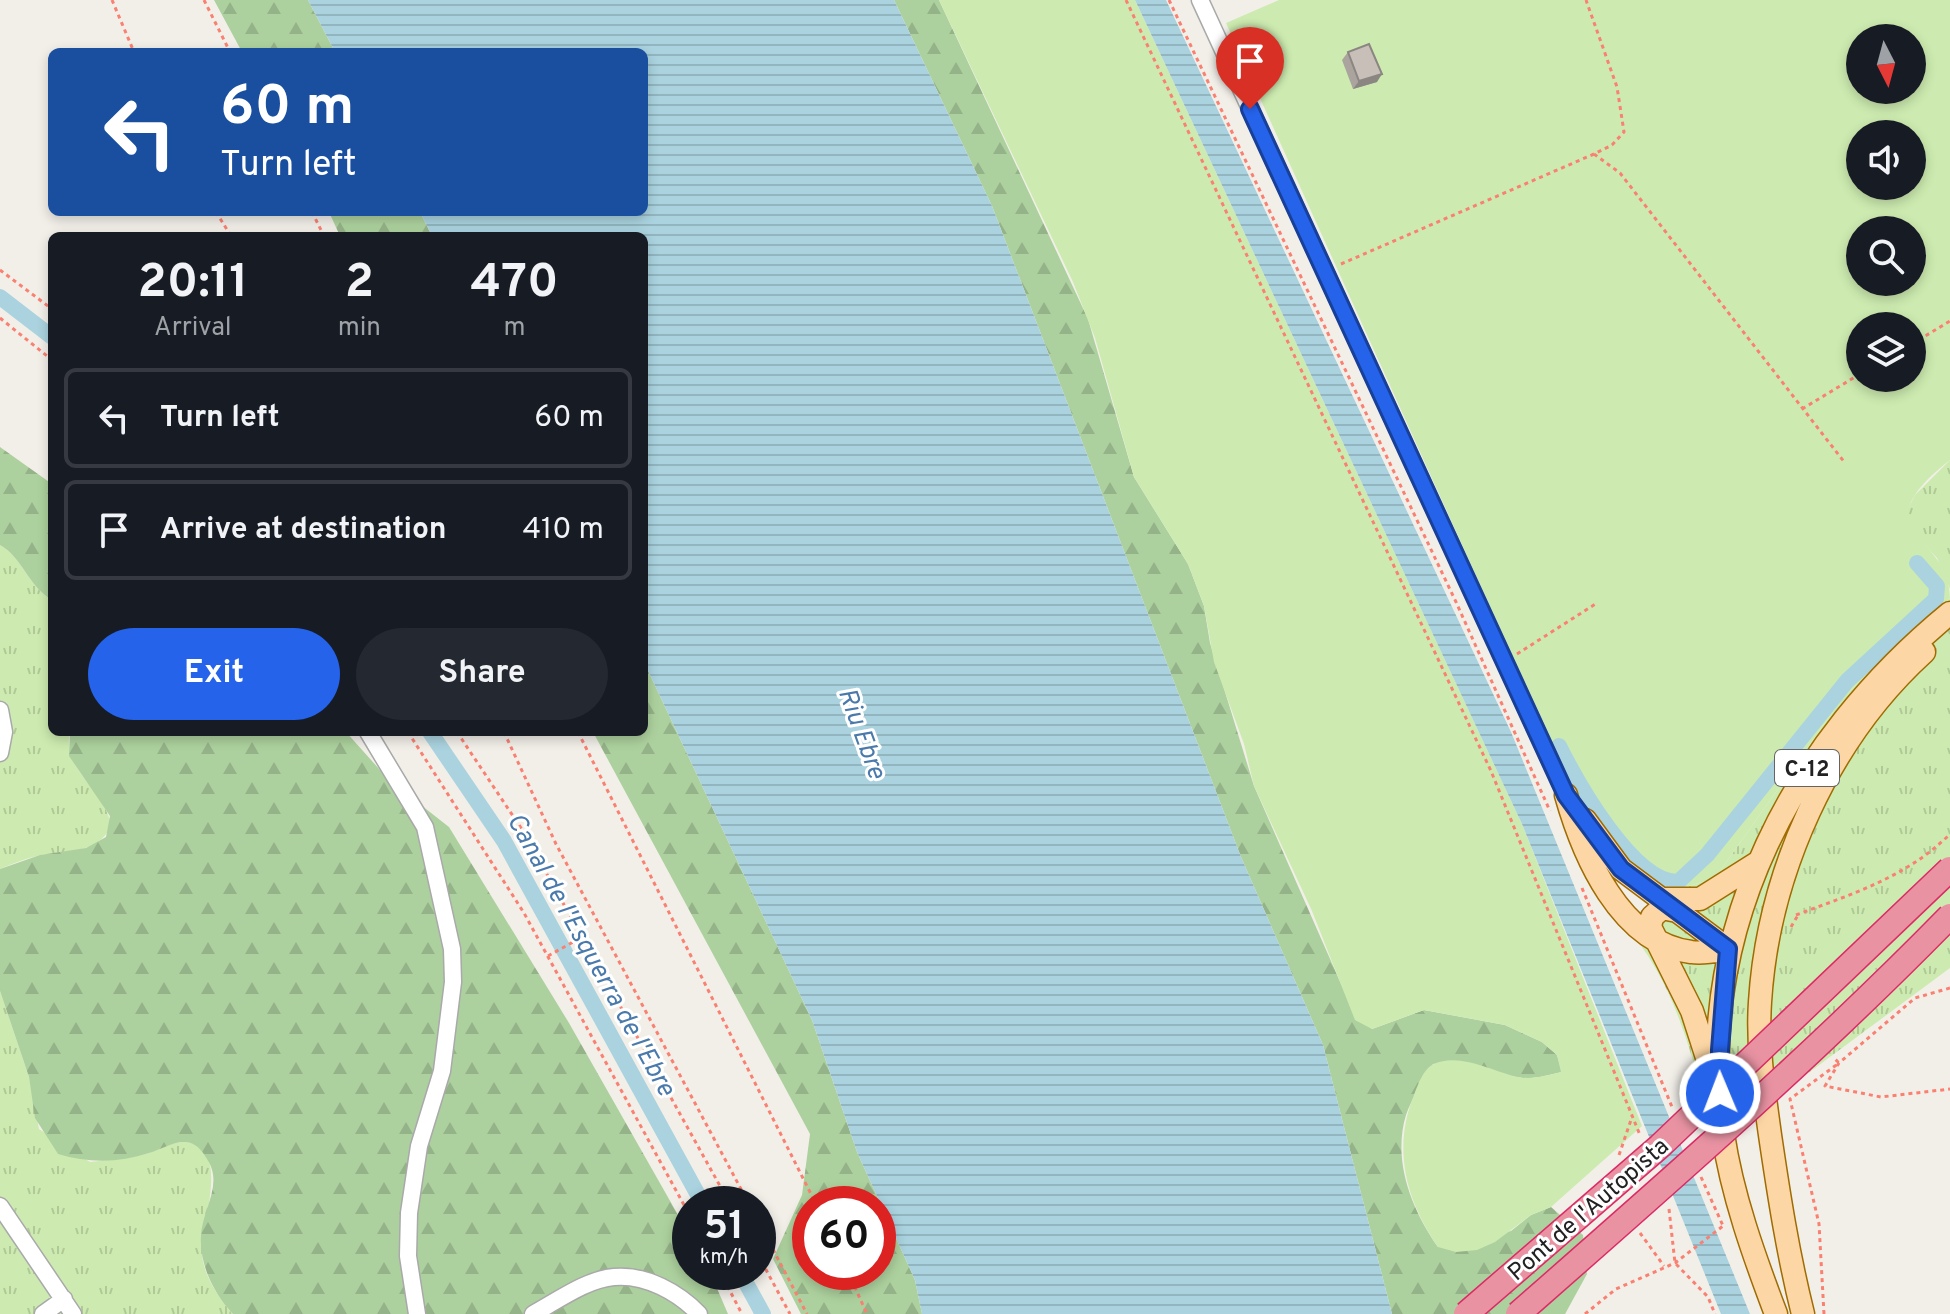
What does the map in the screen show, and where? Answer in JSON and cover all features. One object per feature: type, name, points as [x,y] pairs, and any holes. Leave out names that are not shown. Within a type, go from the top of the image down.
[{"type":"highway","name":"Pont de l'Autopista","points":[[1466,1314],[1660,1146],[1950,869]]},
{"type":"highway","name":"Pont de l'Autopista","points":[[1518,1314],[1682,1170],[1898,969],[1950,916]]},
{"type":"main road","name":"C-12","points":[[1776,1314],[1738,1197],[1721,1109],[1720,1050],[1728,949],[1757,863],[1785,804],[1811,762],[1890,665],[1950,613]]},
{"type":"main road","name":"C-12","points":[[1803,1314],[1780,1212],[1760,1076],[1760,1002],[1774,915],[1792,856],[1821,789],[1848,743],[1903,674],[1950,629]]},
{"type":"main road","name":"C-12","points":[[1874,685],[1903,674]]},
{"type":"main road","points":[[1566,795],[1621,869],[1728,949]]},
{"type":"main road","points":[[1566,795],[1601,881],[1628,916],[1654,937],[1691,952],[1728,949]]},
{"type":"main road","points":[[1650,892],[1669,900],[1700,899],[1757,863]]},
{"type":"main road","points":[[1682,912],[1670,908],[1658,910],[1650,927],[1692,1011],[1721,1109]]},
{"type":"street","points":[[1200,0],[1566,795]]},
{"type":"street","points":[[0,710],[4,732],[0,753]]},
{"type":"street","points":[[370,736],[425,827],[452,949],[453,982],[442,1071],[419,1146],[409,1213],[408,1256],[417,1314]]},
{"type":"street","points":[[0,1206],[68,1306],[43,1314]]},
{"type":"street","points":[[533,1314],[580,1289],[614,1277],[679,1294],[699,1314]]},
{"type":"path","points":[[112,0],[132,48]]},
{"type":"path","points":[[204,0],[228,48]]},
{"type":"path","points":[[1126,0],[1491,771],[1641,1138]]},
{"type":"path","points":[[1169,0],[1456,602],[1552,815]]},
{"type":"path","points":[[1323,272],[1612,145],[1624,132],[1625,117],[1586,0]]},
{"type":"path","points":[[1594,154],[1620,173],[1845,463]]},
{"type":"path","points":[[0,270],[48,306]]},
{"type":"path","points":[[0,318],[48,357]]},
{"type":"path","points":[[1926,336],[1950,321]]},
{"type":"path","points":[[1802,409],[1846,382]]},
{"type":"path","points":[[1504,662],[1597,603]]},
{"type":"path","points":[[410,736],[548,956],[674,1186]]},
{"type":"path","points":[[460,736],[523,831],[720,1186]]},
{"type":"path","points":[[506,736],[556,844],[739,1186]]},
{"type":"path","points":[[580,736],[807,1186]]},
{"type":"path","points":[[1774,915],[1798,915],[1872,888],[1927,856],[1950,834]]},
{"type":"path","points":[[1581,884],[1674,1113]]},
{"type":"path","points":[[548,956],[582,937]]},
{"type":"path","points":[[1824,1314],[1819,1224],[1790,1099],[1839,1063],[1915,998],[1950,988]]},
{"type":"path","points":[[1829,1052],[1839,1063]]},
{"type":"path","points":[[1839,1063],[1825,1086],[1881,1097],[1950,1089]]},
{"type":"path","points":[[1701,1175],[1727,1236]]},
{"type":"path","points":[[1668,1206],[1673,1220],[1675,1263],[1708,1297],[1715,1314]]},
{"type":"path","points":[[1585,1314],[1616,1289],[1675,1263],[1723,1226]]},
{"type":"path","points":[[776,1255],[807,1314]]},
{"type":"path","points":[[776,1288],[790,1314]]},
{"type":"path","points":[[729,1290],[742,1314]]},
{"type":"path","points":[[856,1290],[867,1314]]},
{"type":"green space","points":[[214,0],[308,0],[333,48],[240,48]]},
{"type":"green space","points":[[894,0],[939,0],[1088,319],[1134,477],[1188,564],[1204,606],[1210,643],[1254,786],[1349,1002],[1372,1029],[1424,1010],[1505,1025],[1542,1042],[1557,1055],[1562,1072],[1533,1078],[1511,1076],[1469,1065],[1433,1064],[1406,1115],[1401,1150],[1413,1201],[1438,1247],[1511,1231],[1531,1215],[1551,1207],[1583,1235],[1587,1274],[1565,1314],[1392,1314],[1323,1045],[1241,857],[992,206]]},
{"type":"green space","points":[[939,0],[1135,0],[1522,824],[1642,1126],[1551,1207],[1531,1215],[1495,1242],[1477,1250],[1456,1252],[1438,1247],[1411,1192],[1403,1154],[1404,1135],[1417,1087],[1427,1070],[1444,1061],[1476,1064],[1529,1078],[1561,1072],[1557,1055],[1542,1042],[1505,1025],[1424,1010],[1372,1029],[1355,1020],[1312,911],[1254,786],[1244,744],[1214,662],[1204,606],[1188,564],[1134,477],[1095,338],[1073,282]]},
{"type":"green space","points":[[1279,0],[1950,0],[1950,460],[1923,484],[1911,503],[1909,519],[1946,576],[1950,598],[1844,696],[1715,878],[1673,891],[1610,843],[1567,777],[1226,23]]},
{"type":"green space","points":[[331,216],[422,216],[430,232],[338,232]]},
{"type":"green space","points":[[0,447],[48,481],[48,597],[8,550],[0,545]]},
{"type":"green space","points":[[1950,460],[1950,589],[1937,558],[1910,529],[1907,511],[1915,495]]},
{"type":"green space","points":[[0,545],[8,550],[48,597],[48,736],[70,736],[72,758],[102,802],[111,826],[105,836],[89,847],[37,856],[0,869]]},
{"type":"green space","points":[[1950,598],[1950,968],[1784,1091],[1718,1153],[1684,1031],[1672,1002],[1643,948],[1623,924],[1673,891],[1715,878],[1844,696]]},
{"type":"green space","points":[[648,671],[812,1020],[857,1152],[872,1186],[803,1186],[810,1134],[595,736],[648,736]]},
{"type":"green space","points":[[70,736],[350,736],[389,780],[449,827],[569,1023],[672,1204],[672,1290],[718,1290],[728,1314],[233,1314],[214,1288],[202,1257],[202,1226],[213,1178],[212,1169],[200,1149],[191,1143],[175,1143],[126,1159],[104,1161],[58,1154],[35,1118],[29,1077],[0,991],[0,869],[40,855],[86,848],[106,837],[110,816],[69,756]]},
{"type":"green space","points":[[0,991],[29,1077],[39,1129],[90,1162],[144,1154],[180,1142],[199,1146],[208,1156],[211,1189],[202,1255],[213,1287],[233,1314],[0,1314]]},
{"type":"green space","points":[[792,1217],[792,1290],[896,1290],[896,1238],[915,1280],[922,1314],[801,1314],[776,1265],[776,1252]]},
{"type":"water","name":"Riu Ebre","points":[[308,0],[894,0],[992,206],[1241,857],[1323,1045],[1392,1314],[922,1314],[915,1280],[896,1238],[896,1186],[872,1186],[857,1152],[812,1020],[648,671],[648,232],[430,232],[422,216],[648,216],[648,48],[333,48]]},
{"type":"water","points":[[1135,0],[1166,0],[1511,732],[1750,1314],[1721,1314],[1522,824]]},
{"type":"building","points":[[1369,44],[1382,74],[1359,81],[1348,52]]},
{"type":"waterway","name":"Canal de l'Esquerra de l'Ebre","points":[[0,297],[48,334]]},
{"type":"waterway","points":[[1559,746],[1593,805],[1625,849],[1661,878],[1678,882],[1707,855],[1847,681],[1936,599],[1937,586],[1917,563]]},
{"type":"waterway","name":"Canal de l'Esquerra de l'Ebre","points":[[433,736],[504,841],[693,1186]]},
{"type":"waterway","name":"Canal de l'Esquerra de l'Ebre","points":[[750,1290],[763,1314]]},
{"type":"route","points":[[1250,109],[1566,795],[1621,869],[1728,949],[1723,995],[1720,1093]]}]
